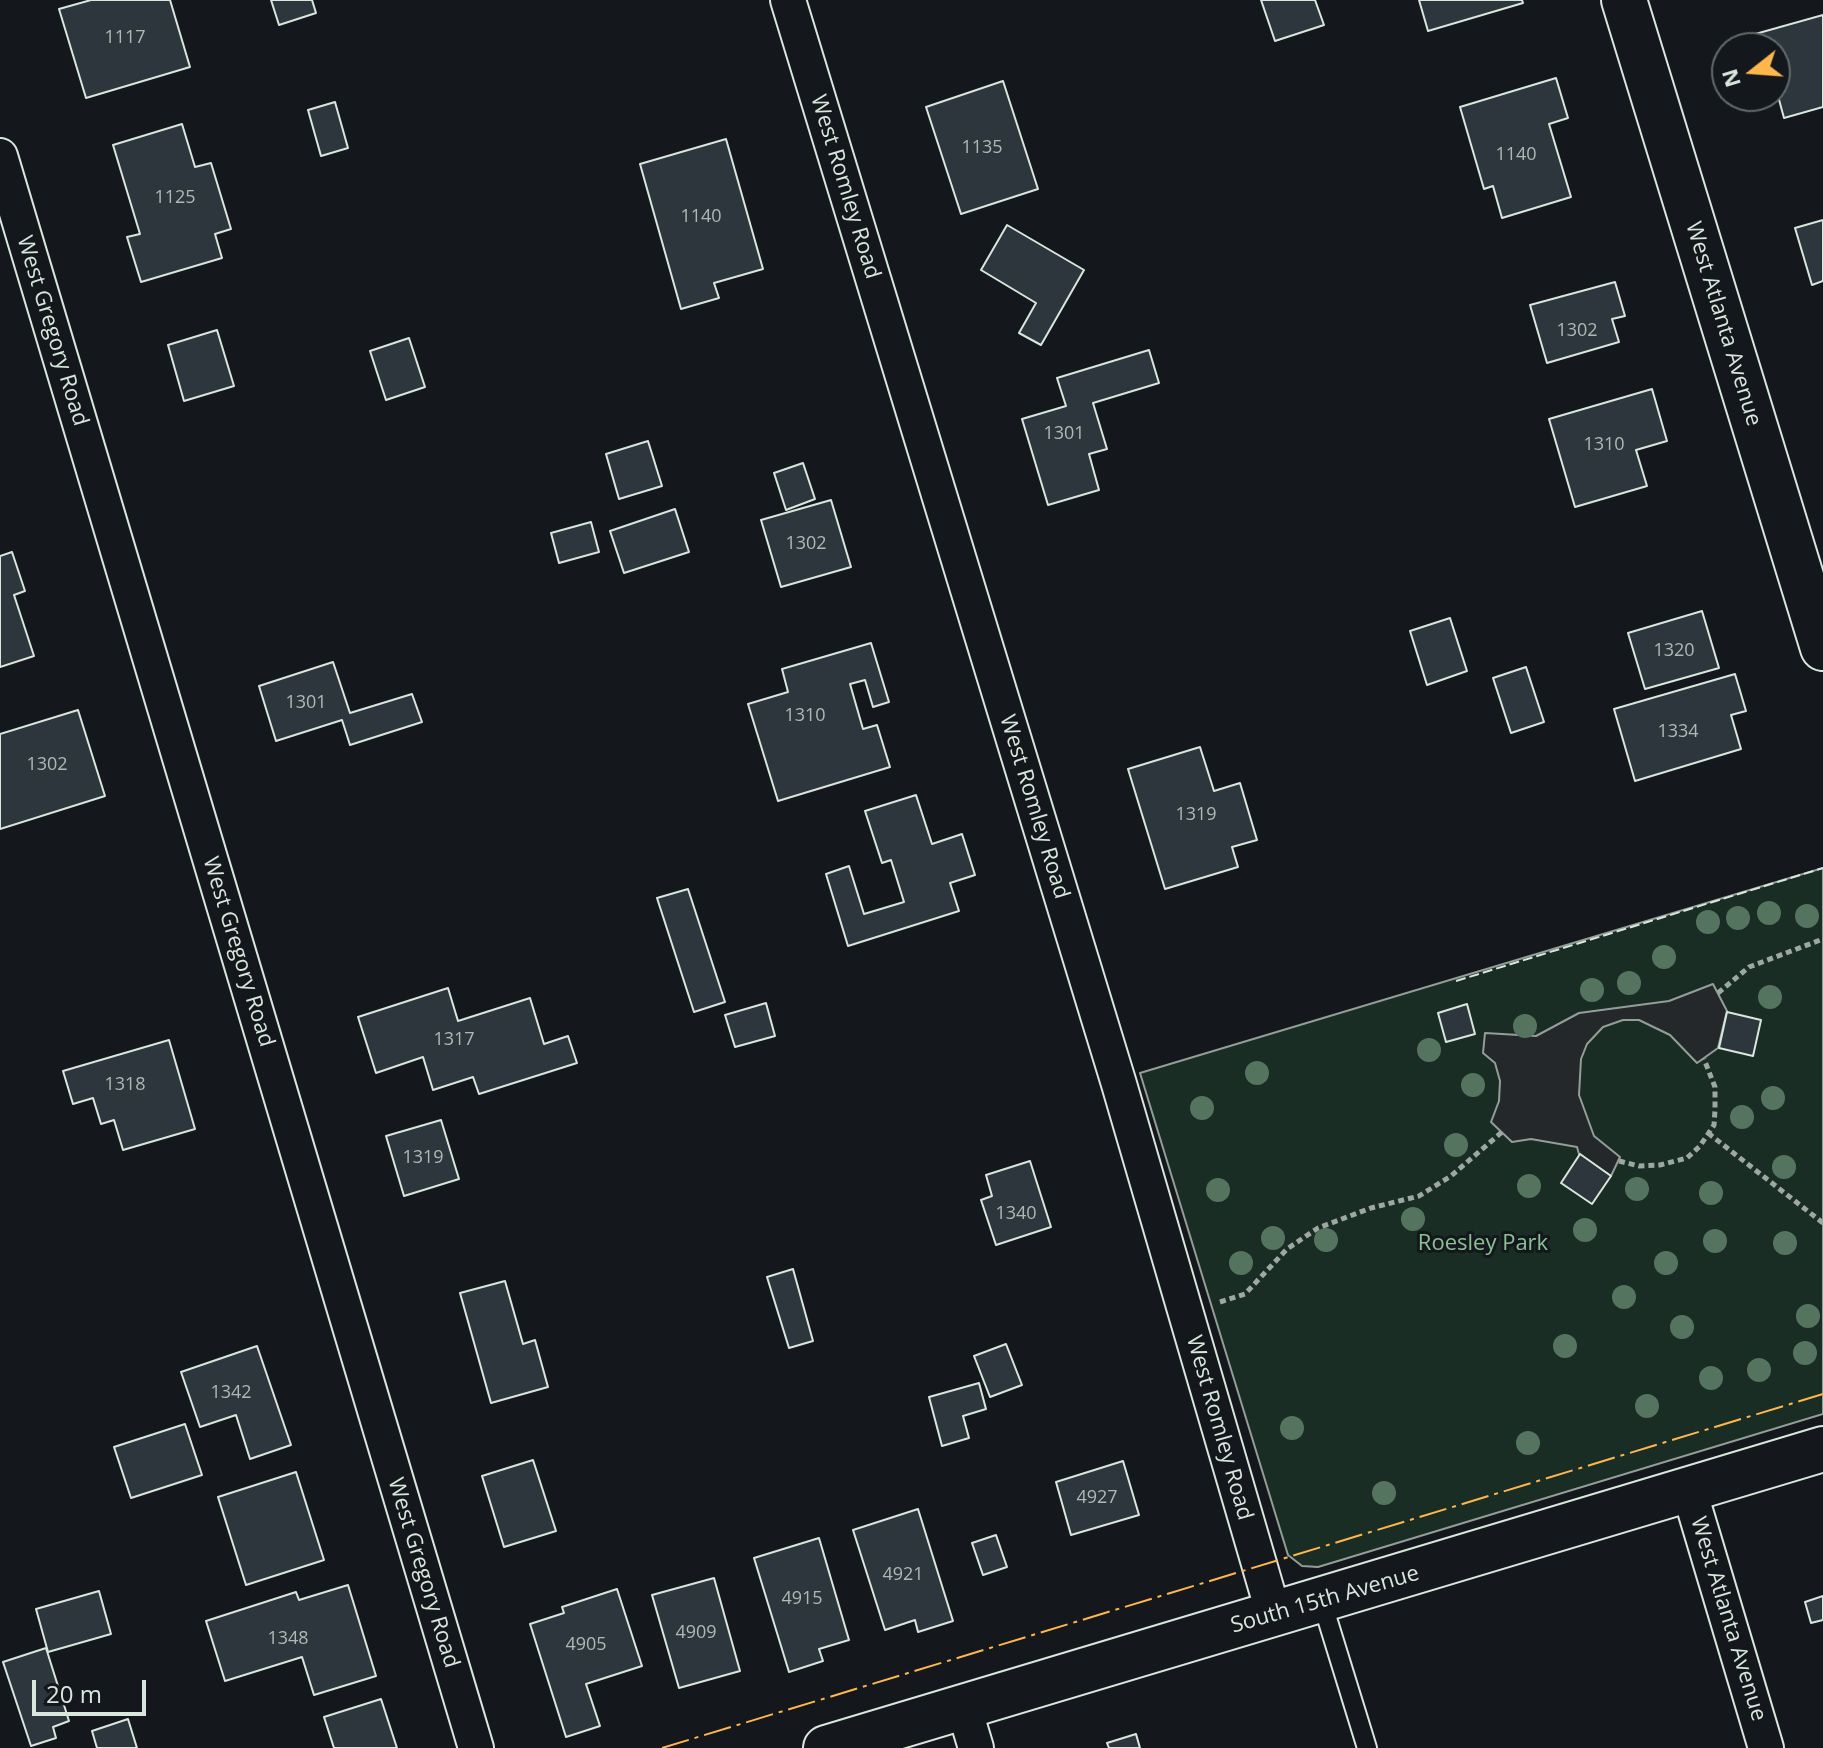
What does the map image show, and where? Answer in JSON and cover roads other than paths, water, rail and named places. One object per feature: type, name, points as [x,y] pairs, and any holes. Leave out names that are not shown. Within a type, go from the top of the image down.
[{"type":"street","name":"West Romley Road","points":[[788,0],[1119,1084],[1274,1615]]},
{"type":"street","name":"West Atlanta Avenue","points":[[1624,0],[1823,648]]},
{"type":"street","name":"West Gregory Road","points":[[0,156],[476,1748]]},
{"type":"street","name":"South 15th Avenue","points":[[826,1748],[970,1728],[1274,1615],[1823,1449]]},
{"type":"street","name":"West Atlanta Avenue","points":[[1689,1490],[1766,1748]]},
{"type":"lane","points":[[1322,1602],[1367,1748]]},
{"type":"park label","name":"Roesley Park","points":[[1483,1244]]}]
